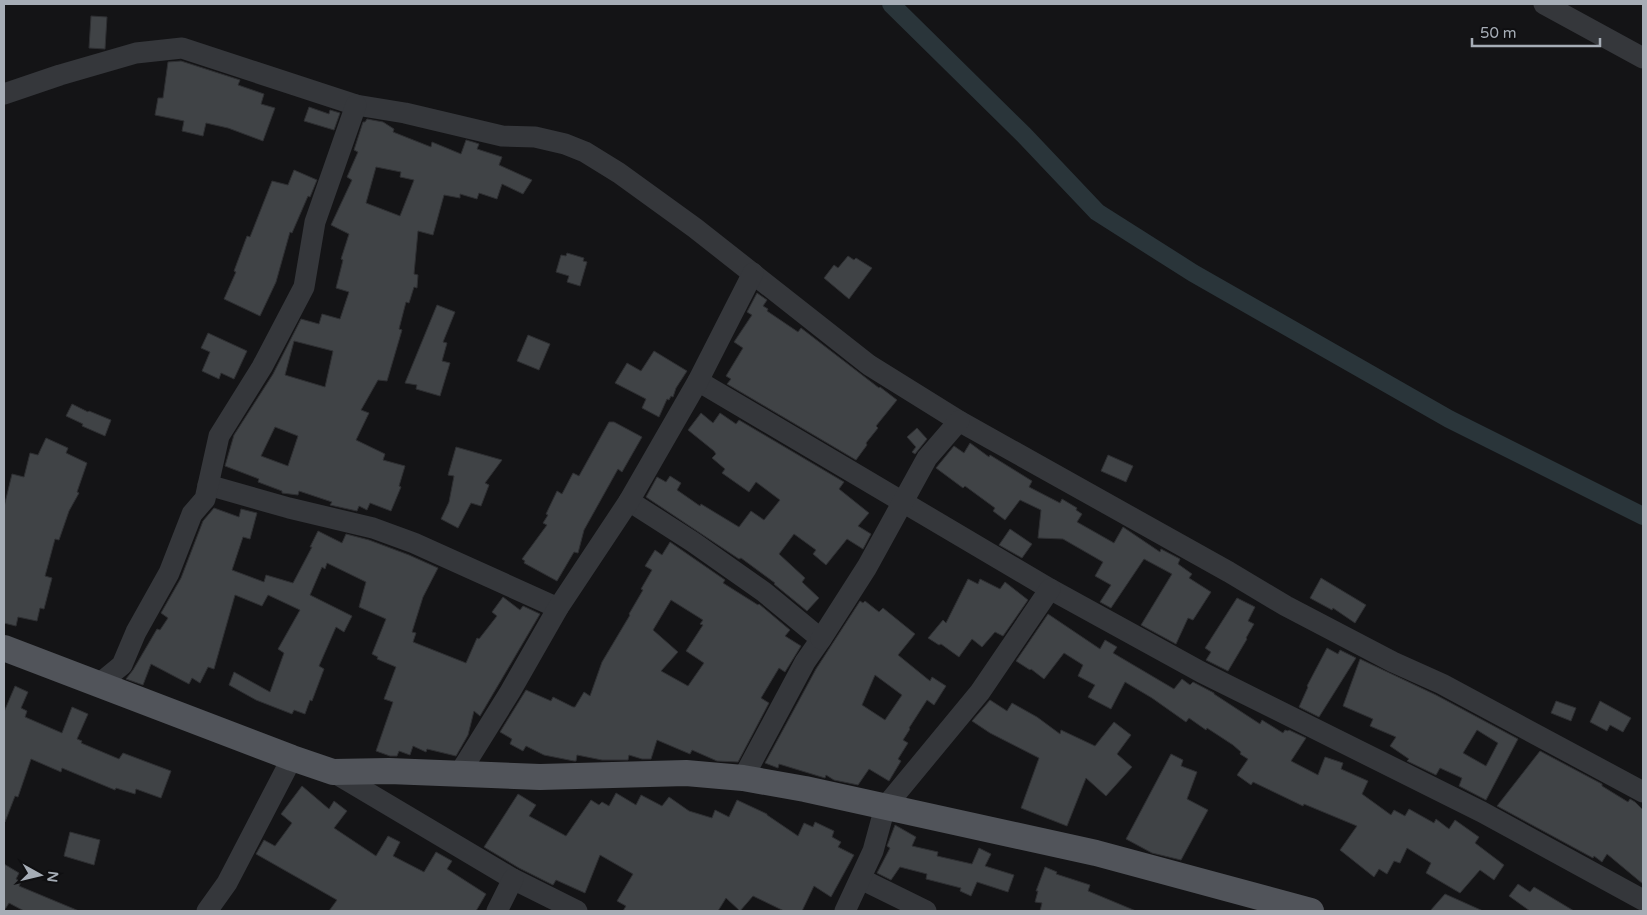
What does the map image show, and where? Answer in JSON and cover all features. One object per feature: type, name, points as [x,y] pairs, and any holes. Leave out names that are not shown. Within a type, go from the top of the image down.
[{"type":"main road","points":[[4,648],[292,758],[334,772],[389,771],[540,777],[686,774],[743,778],[805,789],[1096,853],[1284,908],[1310,911]]},
{"type":"street","points":[[1544,4],[1643,58]]},
{"type":"street","points":[[4,94],[136,53],[182,48],[356,104],[405,113],[502,136],[535,137],[565,144],[585,152],[619,173],[753,274],[869,365],[959,421],[1229,572],[1294,611],[1393,662],[1442,684],[1643,792]]},
{"type":"street","points":[[98,684],[122,665],[136,632],[169,573],[192,514],[205,499],[219,436],[262,367],[304,287],[315,222],[356,104]]},
{"type":"street","points":[[459,774],[510,692],[558,608],[629,501],[698,381],[753,274]]},
{"type":"street","points":[[698,381],[1050,589],[1201,672],[1482,812],[1643,900]]},
{"type":"street","points":[[743,778],[804,662],[867,567],[927,458],[959,421]]},
{"type":"street","points":[[208,485],[289,508],[373,528],[414,543],[558,608]]},
{"type":"street","points":[[629,501],[693,542],[764,592],[821,639]]},
{"type":"street","points":[[846,911],[873,851],[885,807],[980,692],[1050,589]]},
{"type":"street","points":[[207,911],[227,883],[292,758]]},
{"type":"street","points":[[334,772],[513,879],[577,911]]},
{"type":"street","points":[[497,911],[513,879]]},
{"type":"street","points":[[861,879],[926,911]]},
{"type":"building","points":[[91,16],[107,17],[105,49],[89,48]]},
{"type":"building","points":[[181,61],[240,80],[238,85],[264,94],[261,104],[275,108],[263,141],[228,128],[206,123],[203,136],[182,131],[184,121],[155,115],[158,98],[163,98],[168,62]]},
{"type":"building","points":[[309,107],[329,114],[330,110],[340,113],[334,130],[304,121]]},
{"type":"building","points":[[367,119],[383,122],[394,129],[393,132],[431,147],[432,142],[461,154],[466,140],[479,144],[477,149],[502,157],[499,165],[532,180],[523,194],[502,184],[497,199],[479,193],[477,199],[460,194],[460,198],[444,195],[433,235],[418,231],[414,274],[418,275],[417,288],[414,287],[409,303],[406,302],[399,329],[402,330],[387,381],[378,380],[361,410],[369,413],[356,440],[385,454],[383,460],[405,466],[399,486],[401,487],[391,511],[370,503],[367,510],[359,506],[357,511],[330,505],[332,502],[299,491],[298,495],[282,493],[282,491],[258,482],[259,479],[225,466],[234,435],[273,374],[301,319],[319,324],[322,314],[340,319],[349,292],[336,288],[343,260],[341,259],[349,234],[331,225],[352,180],[347,177],[358,152],[354,150],[363,122]],"holes":[[[376,167],[401,172],[400,177],[414,180],[400,216],[366,203]],[[294,341],[333,351],[325,387],[285,375]],[[275,427],[298,436],[288,466],[261,456]]]},
{"type":"building","points":[[294,170],[317,180],[292,233],[290,232],[276,282],[260,316],[224,299],[236,272],[234,271],[247,236],[250,237],[272,181],[288,185]]},
{"type":"building","points":[[567,253],[584,258],[583,261],[587,262],[580,286],[567,282],[569,276],[556,272],[561,255],[566,256]]},
{"type":"building","points":[[848,256],[854,260],[856,258],[872,268],[849,299],[824,278],[834,265],[838,268]]},
{"type":"building","points":[[757,293],[767,300],[763,306],[768,309],[767,311],[798,332],[801,328],[897,400],[876,426],[878,428],[856,460],[727,384],[731,379],[726,376],[743,348],[734,342],[752,315],[747,312]]},
{"type":"building","points":[[437,305],[455,312],[443,342],[447,343],[442,361],[450,363],[440,396],[416,389],[417,385],[405,383]]},
{"type":"building","points":[[208,333],[247,351],[234,379],[221,373],[219,379],[202,371],[210,352],[201,348]]},
{"type":"building","points":[[528,335],[550,344],[539,370],[517,361]]},
{"type":"building","points":[[654,351],[687,371],[676,388],[673,397],[671,396],[669,400],[667,399],[659,417],[642,408],[646,399],[615,383],[627,363],[641,371]]},
{"type":"building","points":[[72,404],[111,420],[105,436],[82,426],[83,424],[66,416]]},
{"type":"building","points":[[701,413],[713,423],[720,413],[736,424],[739,420],[844,482],[839,489],[869,513],[858,526],[871,534],[863,549],[847,539],[826,565],[813,554],[816,550],[794,534],[779,554],[805,578],[802,582],[819,598],[807,611],[775,583],[741,558],[739,559],[646,497],[657,477],[666,482],[670,476],[681,483],[677,490],[700,506],[701,504],[739,527],[751,511],[764,520],[780,500],[756,482],[749,492],[722,473],[725,469],[712,458],[716,454],[714,451],[688,430]]},
{"type":"building","points":[[609,422],[614,422],[642,437],[622,472],[618,469],[584,530],[578,553],[574,552],[557,581],[524,563],[525,561],[522,559],[547,525],[543,523],[557,491],[562,494],[573,473],[579,476]]},
{"type":"building","points":[[917,428],[927,439],[915,454],[912,452],[916,447],[907,437]]},
{"type":"building","points":[[46,438],[68,448],[66,453],[87,463],[77,492],[79,493],[69,511],[59,540],[55,539],[45,576],[52,578],[44,609],[40,608],[37,621],[18,617],[16,626],[4,623],[4,507],[12,474],[24,477],[30,453],[38,455]]},
{"type":"building","points":[[970,443],[989,457],[990,455],[1032,481],[1029,487],[1060,503],[1062,499],[1077,508],[1076,510],[1082,514],[1077,522],[1114,543],[1123,527],[1160,552],[1161,549],[1180,559],[1178,564],[1192,574],[1189,578],[1211,592],[1193,620],[1188,618],[1176,644],[1141,625],[1172,574],[1144,559],[1111,608],[1100,602],[1111,585],[1095,576],[1103,562],[1063,539],[1038,538],[1041,510],[1020,500],[1005,520],[993,511],[995,508],[936,468],[954,446],[964,453]]},
{"type":"building","points":[[456,447],[502,460],[485,483],[489,485],[481,506],[471,503],[458,528],[441,519],[449,502],[454,476],[448,475]]},
{"type":"building","points":[[1108,455],[1133,466],[1126,482],[1101,471]]},
{"type":"building","points":[[214,508],[239,517],[241,509],[257,513],[250,539],[243,537],[232,570],[264,582],[266,575],[293,583],[312,547],[310,547],[318,531],[342,543],[346,534],[369,540],[438,568],[423,597],[412,632],[416,633],[413,642],[466,663],[477,638],[479,639],[497,616],[492,612],[503,597],[520,610],[523,606],[540,614],[480,716],[474,711],[468,735],[456,756],[427,749],[426,752],[413,746],[410,755],[399,751],[397,756],[390,756],[376,751],[393,702],[384,699],[396,667],[377,659],[378,657],[372,654],[386,619],[359,607],[366,582],[327,563],[325,569],[322,567],[310,595],[352,616],[344,632],[336,627],[319,666],[324,669],[305,714],[294,710],[292,714],[256,700],[229,685],[234,672],[270,692],[284,653],[278,649],[300,610],[268,595],[262,606],[235,595],[214,669],[208,667],[200,683],[192,678],[189,684],[151,664],[143,685],[126,679],[157,629],[160,630],[168,618],[161,613],[181,578],[203,521]]},
{"type":"building","points":[[1010,529],[1032,544],[1022,558],[999,545]]},
{"type":"building","points":[[670,542],[725,580],[723,583],[759,604],[790,630],[785,636],[801,646],[785,672],[779,668],[761,698],[769,703],[738,762],[717,761],[692,750],[690,754],[657,740],[651,759],[642,759],[629,755],[628,760],[602,760],[577,755],[576,761],[574,761],[544,755],[526,746],[523,751],[510,744],[512,739],[500,732],[526,690],[551,701],[553,697],[573,707],[575,707],[584,692],[590,696],[602,662],[630,615],[643,590],[641,589],[652,570],[645,566],[655,550],[662,555]],"holes":[[[671,600],[703,620],[700,624],[703,625],[686,651],[704,663],[688,686],[661,671],[678,652],[653,630]]]},
{"type":"building","points":[[1321,578],[1366,605],[1355,623],[1333,608],[1332,610],[1310,598]]},
{"type":"building","points":[[968,579],[978,584],[980,579],[1000,589],[1005,582],[1028,600],[1003,636],[995,632],[982,647],[972,639],[959,657],[941,644],[939,645],[928,638],[943,620],[946,623]]},
{"type":"building","points":[[1237,598],[1255,607],[1248,621],[1254,624],[1228,671],[1206,660],[1211,652],[1205,648]]},
{"type":"building","points":[[860,601],[863,603],[865,601],[879,612],[883,608],[915,634],[898,655],[930,681],[932,677],[946,686],[934,705],[927,700],[909,728],[903,740],[908,743],[898,759],[901,761],[889,781],[869,769],[858,785],[834,780],[826,775],[825,778],[779,764],[778,768],[765,763],[816,669]],"holes":[[[875,675],[902,695],[885,720],[862,705]]]},
{"type":"building","points":[[1048,614],[1100,649],[1105,640],[1117,647],[1113,653],[1174,689],[1182,679],[1190,685],[1193,682],[1214,693],[1260,724],[1262,720],[1283,733],[1285,730],[1289,730],[1306,738],[1291,761],[1318,775],[1325,757],[1343,763],[1341,769],[1368,781],[1362,794],[1391,815],[1394,810],[1405,816],[1409,809],[1434,823],[1436,819],[1449,829],[1455,820],[1479,837],[1475,843],[1504,865],[1494,880],[1480,870],[1460,893],[1426,873],[1431,863],[1407,848],[1400,863],[1394,861],[1387,874],[1379,869],[1374,877],[1340,850],[1357,826],[1304,804],[1303,806],[1253,782],[1251,785],[1237,775],[1248,759],[1240,754],[1241,752],[1233,745],[1207,728],[1206,730],[1189,718],[1186,722],[1125,682],[1111,709],[1088,697],[1095,685],[1078,676],[1083,665],[1064,653],[1044,679],[1016,661]]},
{"type":"building","points":[[1327,648],[1338,654],[1340,650],[1356,658],[1319,717],[1299,707],[1307,686]]},
{"type":"building","points":[[1360,659],[1436,695],[1518,739],[1486,800],[1459,786],[1462,778],[1440,768],[1436,775],[1407,761],[1409,759],[1390,746],[1396,737],[1370,726],[1373,719],[1343,706]],"holes":[[[1477,730],[1498,743],[1486,766],[1463,753]]]},
{"type":"building","points":[[15,686],[28,692],[21,708],[27,711],[25,717],[62,733],[72,707],[88,714],[77,739],[82,741],[81,743],[119,759],[123,753],[171,771],[161,798],[136,789],[135,794],[116,788],[115,790],[62,768],[61,772],[31,759],[18,797],[15,796],[4,822],[4,712]]},
{"type":"building","points":[[990,700],[1007,711],[1012,703],[1037,717],[1060,734],[1061,730],[1095,746],[1114,722],[1131,735],[1117,754],[1132,767],[1106,796],[1086,778],[1067,826],[1021,808],[1039,758],[990,733],[972,721]]},
{"type":"building","points":[[1556,701],[1576,708],[1571,721],[1551,713]]},
{"type":"building","points":[[1600,701],[1631,718],[1623,732],[1610,725],[1607,731],[1590,722]]},
{"type":"building","points":[[1540,751],[1602,784],[1602,786],[1628,802],[1630,799],[1643,810],[1643,884],[1607,854],[1602,862],[1594,856],[1593,858],[1497,806]]},
{"type":"building","points":[[1171,754],[1183,760],[1181,766],[1197,772],[1187,799],[1208,810],[1181,860],[1152,853],[1126,839]]},
{"type":"building","points":[[302,786],[329,809],[334,801],[347,811],[334,828],[376,856],[388,836],[400,842],[393,856],[424,872],[436,852],[452,861],[447,869],[486,894],[476,911],[329,911],[337,900],[256,854],[264,840],[275,846],[292,823],[281,814]]},
{"type":"building","points":[[616,793],[636,805],[641,795],[662,806],[669,797],[689,811],[712,818],[715,810],[729,817],[737,800],[767,814],[798,836],[804,823],[813,827],[815,822],[834,831],[832,837],[841,842],[838,847],[854,855],[831,897],[814,886],[802,911],[784,911],[753,896],[740,911],[726,898],[718,911],[623,911],[626,906],[617,901],[633,874],[600,855],[585,893],[556,880],[553,885],[519,868],[484,847],[518,794],[536,805],[529,816],[566,836],[591,800],[599,805],[602,802],[609,806]]},
{"type":"building","points":[[895,825],[916,837],[912,846],[938,852],[937,856],[972,864],[979,848],[991,854],[985,866],[1014,875],[1008,892],[977,882],[971,896],[960,891],[961,888],[926,879],[927,874],[900,867],[891,880],[877,873],[890,848],[887,846]]},
{"type":"building","points":[[70,832],[100,840],[94,865],[64,856]]},
{"type":"building","points":[[4,864],[19,873],[16,879],[21,882],[19,886],[79,911],[24,911],[9,903],[4,911]]},
{"type":"building","points":[[1045,867],[1057,872],[1056,874],[1090,885],[1088,891],[1136,911],[1040,911],[1042,903],[1035,902],[1038,891],[1036,891]]},
{"type":"building","points":[[1518,884],[1530,892],[1534,887],[1574,911],[1530,911],[1509,896]]},
{"type":"building","points":[[1445,894],[1483,911],[1430,911]]},
{"type":"waterway","points":[[891,4],[1024,135],[1097,212],[1193,273],[1449,419],[1643,516]]}]
